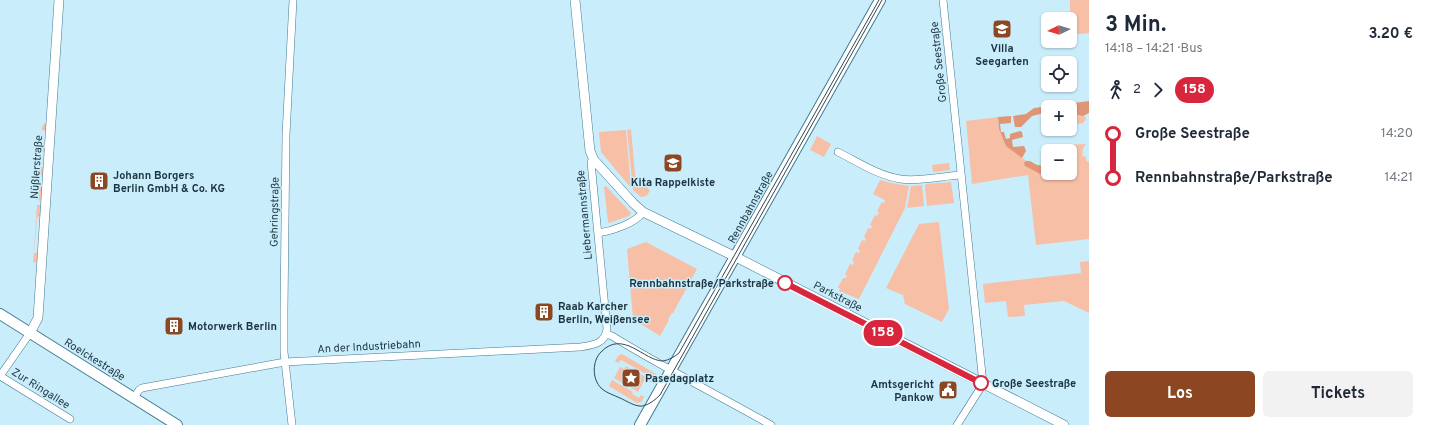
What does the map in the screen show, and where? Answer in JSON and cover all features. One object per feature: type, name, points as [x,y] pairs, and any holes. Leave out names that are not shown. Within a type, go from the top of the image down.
[{"type":"main road","name":"Rennbahnstraße","points":[[640,425],[880,0]]},
{"type":"main road","name":"Roelckestraße","points":[[0,314],[177,425]]},
{"type":"street","name":"Nüßlerstraße","points":[[30,333],[38,318],[59,0]]},
{"type":"street","name":"Gehringstraße","points":[[292,425],[285,362],[284,310],[286,158],[293,0]]},
{"type":"street","name":"Liebermannstraße","points":[[575,0],[590,151],[594,160],[592,162],[606,334]]},
{"type":"street","name":"Große Seestraße","points":[[943,0],[983,384]]},
{"type":"street","points":[[838,152],[881,174],[900,179],[961,175]]},
{"type":"street","name":"Parkstraße","points":[[594,160],[643,212],[736,257],[1064,425]]},
{"type":"street","points":[[598,233],[606,232],[636,220],[643,212]]},
{"type":"street","name":"Zur Ringallee","points":[[30,333],[0,376],[70,419]]},
{"type":"street","name":"An der Industriebahn","points":[[134,398],[142,388],[285,362],[586,346],[598,344],[603,340],[606,334]]},
{"type":"street","points":[[606,334],[771,425]]},
{"type":"street","points":[[958,425],[983,384]]},
{"type":"shaded area","points":[[1070,0],[1089,0],[1089,33],[1077,34],[1077,12],[1070,12]]},
{"type":"shaded area","points":[[1089,101],[1089,113],[1083,116],[1077,115],[1077,103]]},
{"type":"shaded area","points":[[1041,107],[1041,114],[1032,116],[1021,127],[1015,127],[1013,116],[1026,114],[1034,108]]},
{"type":"shaded area","points":[[1011,116],[1011,123],[1000,124],[1001,132],[1004,132],[1006,139],[1010,138],[1010,134],[1020,131],[1022,132],[1023,137],[1012,140],[1013,147],[1024,146],[1026,151],[1022,158],[1006,146],[999,129],[998,117]]},
{"type":"shaded area","points":[[1077,116],[1084,116],[1086,119],[1083,123],[1077,124]]},
{"type":"shaded area","points":[[998,117],[999,129],[1006,146],[1025,160],[1041,169],[1041,180],[1077,180],[1077,144],[1086,144],[1082,153],[1087,162],[1089,161],[1089,239],[1036,245],[1028,175],[972,184],[966,121]]},
{"type":"shaded area","points":[[44,123],[48,125],[47,131],[42,130],[41,144],[46,145],[46,152],[40,152],[42,128]]},
{"type":"shaded area","points":[[631,129],[636,185],[645,185],[650,191],[646,196],[641,197],[633,190],[627,130]]},
{"type":"shaded area","points":[[626,130],[631,188],[601,152],[599,132]]},
{"type":"shaded area","points":[[817,136],[831,144],[824,157],[810,150]]},
{"type":"shaded area","points":[[1026,161],[1030,161],[1041,165],[1041,174],[1025,166],[1024,163]]},
{"type":"shaded area","points":[[949,163],[950,170],[933,172],[932,165]]},
{"type":"shaded area","points":[[39,167],[45,167],[44,175],[39,175],[38,187],[43,188],[43,201],[37,200]]},
{"type":"shaded area","points":[[880,180],[909,186],[905,208],[859,299],[839,291],[840,289],[838,287],[843,278],[846,278],[847,276],[845,274],[850,264],[853,265],[854,262],[852,260],[856,252],[859,253],[860,251],[858,249],[862,240],[865,241],[866,239],[864,237],[868,228],[871,229],[872,226],[870,225],[875,215],[877,216],[879,213],[877,211],[882,202],[884,203],[885,200],[873,194]]},
{"type":"shaded area","points":[[951,182],[954,203],[927,206],[926,184]]},
{"type":"shaded area","points":[[922,185],[924,206],[907,208],[911,186]]},
{"type":"shaded area","points":[[606,186],[631,213],[629,216],[609,223],[608,222],[604,187]]},
{"type":"shaded area","points":[[37,205],[42,205],[41,216],[37,217],[34,253],[39,253],[39,261],[33,263]]},
{"type":"shaded area","points":[[939,222],[949,309],[942,322],[905,304],[903,295],[886,288],[919,224]]},
{"type":"shaded area","points":[[646,242],[697,269],[673,313],[668,319],[669,320],[660,336],[633,319],[627,249]]},
{"type":"shaded area","points":[[1089,261],[1089,313],[1064,301],[1024,305],[1025,316],[1008,317],[1006,301],[985,303],[983,284],[1081,273],[1080,262]]},
{"type":"shaded area","points":[[622,354],[656,374],[652,383],[648,381],[650,376],[621,360],[618,363],[615,361],[619,355]]},
{"type":"shaded area","points":[[626,366],[646,377],[638,392],[614,378],[620,367],[624,369]]},
{"type":"shaded area","points":[[612,380],[633,392],[632,394],[639,398],[641,395],[644,397],[641,402],[637,403],[609,386]]},
{"type":"tram line","points":[[879,0],[679,353],[663,361],[656,360],[625,345],[617,344],[609,346],[598,356],[594,370],[596,380],[603,390],[637,406],[643,406],[650,403],[660,395],[882,0]]},
{"type":"bus line","name":"158","points":[[785,283],[981,383]]},
{"type":"place","name":"Villa Seegarten","points":[[1002,29]]},
{"type":"place","name":"Kita Rappelkiste","points":[[673,163]]},
{"type":"place","name":"Johann Borgers Berlin GmbH & Co. KG","points":[[99,181]]},
{"type":"place","name":"Rennbahnstraße/Parkstraße","points":[[785,283]]},
{"type":"place","name":"Raab Karcher Berlin, Weißensee","points":[[544,312]]},
{"type":"place","name":"Motorwerk Berlin","points":[[174,326]]},
{"type":"place","name":"Pasedagplatz","points":[[631,378]]},
{"type":"place","name":"Große Seestraße","points":[[981,383]]},
{"type":"place","name":"Amtsgericht Pankow","points":[[948,390]]}]
